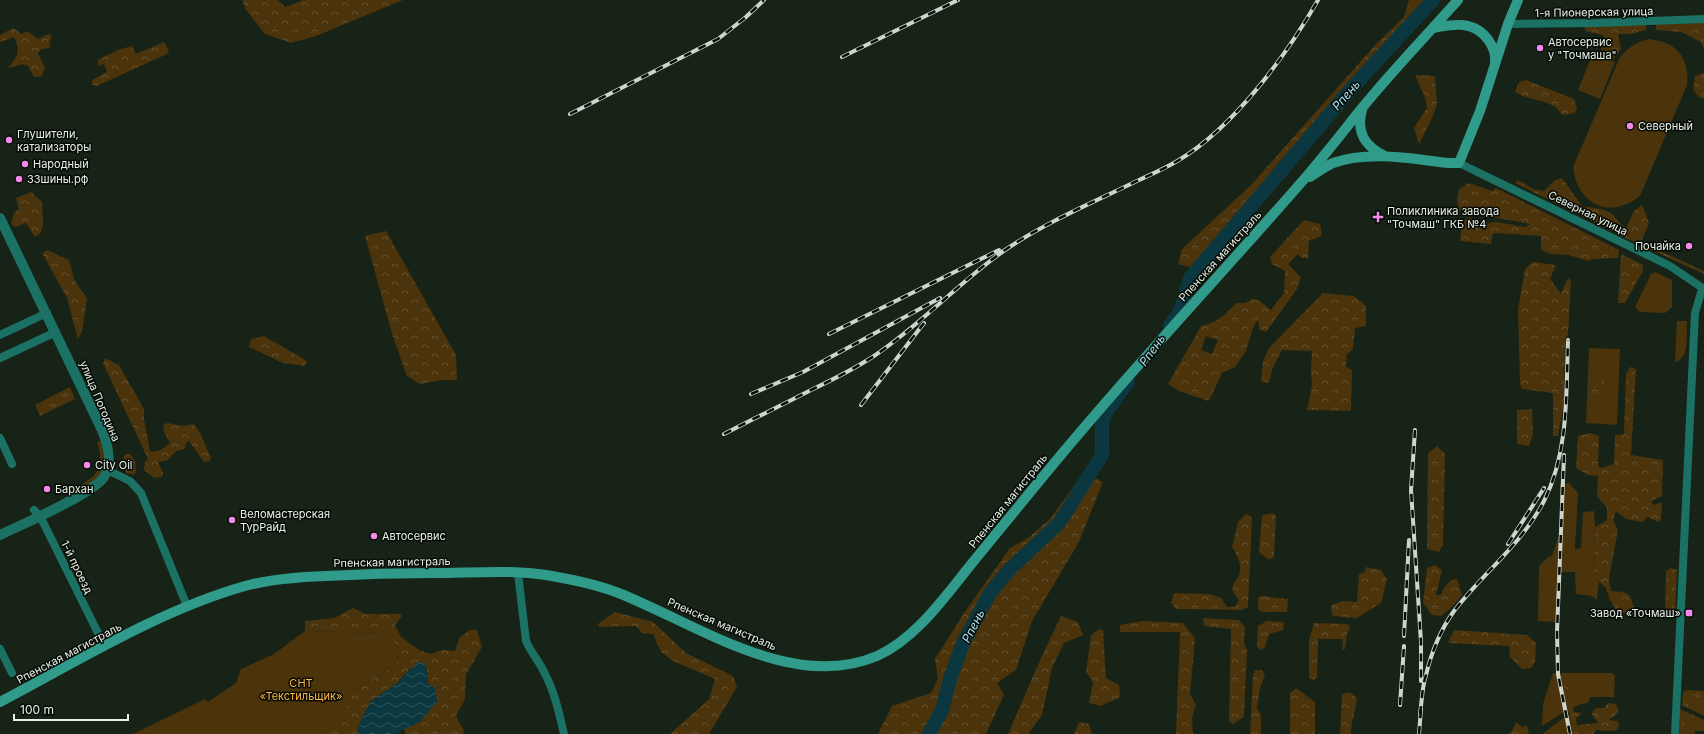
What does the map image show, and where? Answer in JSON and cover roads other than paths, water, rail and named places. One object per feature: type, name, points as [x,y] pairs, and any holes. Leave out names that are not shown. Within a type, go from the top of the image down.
[{"type":"main road","name":"Рпенская магистраль","points":[[0,702],[187,606],[248,585],[299,577],[379,573],[518,572],[547,575],[594,584],[621,594],[727,641],[778,660],[802,666],[829,667],[852,664],[876,657],[899,644],[909,636],[942,600],[1073,441],[1301,183],[1363,106],[1458,0]]},
{"type":"main road","points":[[1459,163],[1480,111],[1508,24],[1518,0]]},
{"type":"main road","points":[[1433,28],[1451,24],[1465,24],[1475,27],[1483,33],[1493,48],[1495,59],[1493,72]]},
{"type":"main road","name":"Рпенская магистраль","points":[[1363,106],[1360,119],[1360,128],[1364,139],[1370,147],[1389,157]]},
{"type":"main road","name":"Рпенская магистраль","points":[[1301,183],[1332,163],[1358,156],[1459,163]]},
{"type":"street","name":"1-я Пионерская улица","points":[[1508,24],[1596,24],[1704,19]]},
{"type":"street","name":"Северная улица","points":[[1459,163],[1670,266],[1703,289]]},
{"type":"street","name":"улица Погодина","points":[[0,218],[47,313],[106,439],[109,462],[108,470]]},
{"type":"street","points":[[1675,734],[1695,313],[1703,289]]},
{"type":"street","points":[[0,335],[47,313]]},
{"type":"street","points":[[0,358],[56,332]]},
{"type":"street","points":[[0,438],[12,464]]},
{"type":"street","points":[[0,535],[37,513],[72,500],[97,485],[104,478],[108,470],[130,481],[141,493],[187,606]]},
{"type":"street","name":"1-й проезд","points":[[37,513],[99,635]]},
{"type":"street","points":[[518,572],[526,641],[545,673],[556,697],[564,734]]},
{"type":"street","points":[[0,649],[12,673]]},
{"type":"water","points":[[419,661],[426,665],[428,684],[435,688],[438,702],[420,721],[397,734],[357,734],[359,725],[371,701],[396,684]]},
{"type":"waterway","name":"Рпень","points":[[1170,325],[1180,312],[1190,278],[1351,89],[1433,0]]},
{"type":"waterway","name":"Рпень","points":[[929,734],[942,710],[951,676],[964,641],[990,593],[1008,571],[1057,525],[1063,517],[1102,455],[1102,423],[1106,412],[1128,382]]},
{"type":"railway","points":[[570,114],[718,39],[746,17],[764,0]]},
{"type":"railway","points":[[842,57],[958,0]]},
{"type":"railway","points":[[724,434],[843,374],[874,356],[908,331],[988,262],[1037,230],[1169,166],[1199,146],[1239,110],[1257,89],[1291,44],[1318,0]]},
{"type":"railway","points":[[829,334],[999,250]]},
{"type":"railway","points":[[751,394],[803,372],[940,298]]},
{"type":"railway","points":[[861,405],[924,323]]},
{"type":"railway","points":[[1420,714],[1428,667],[1437,642],[1445,626],[1465,597],[1514,545],[1525,531],[1544,501],[1552,482],[1558,462],[1565,422],[1568,340]]},
{"type":"railway","points":[[1415,430],[1411,490],[1421,642],[1421,681]]},
{"type":"railway","points":[[1564,455],[1557,632],[1558,674],[1570,734]]},
{"type":"railway","points":[[1508,544],[1544,488]]},
{"type":"railway","points":[[1404,636],[1409,540]]},
{"type":"railway","points":[[1400,705],[1404,646]]},
{"type":"railway","points":[[1419,734],[1421,709]]},
{"type":"place","name":"Автосервис у \"Точмаша\"","points":[[1540,48]]},
{"type":"place","name":"Северный","points":[[1630,126]]},
{"type":"place","name":"Глушители, катализаторы","points":[[9,140]]},
{"type":"place","name":"Народный","points":[[25,164]]},
{"type":"place","name":"33шины.рф","points":[[19,179]]},
{"type":"place","name":"Поликлиника завода \"Точмаш\" ГКБ №4","points":[[1378,217]]},
{"type":"place","name":"Почайка","points":[[1689,246]]},
{"type":"place","name":"City Oil","points":[[87,465]]},
{"type":"place","name":"Бархан","points":[[47,489]]},
{"type":"place","name":"Веломастерская ТурРайд","points":[[232,520]]},
{"type":"place","name":"Автосервис","points":[[374,536]]},
{"type":"place","name":"Завод «Точмаш»","points":[[1689,613]]},
{"type":"park label","name":"СНТ «Текстильщик»","points":[[301,689]]}]
